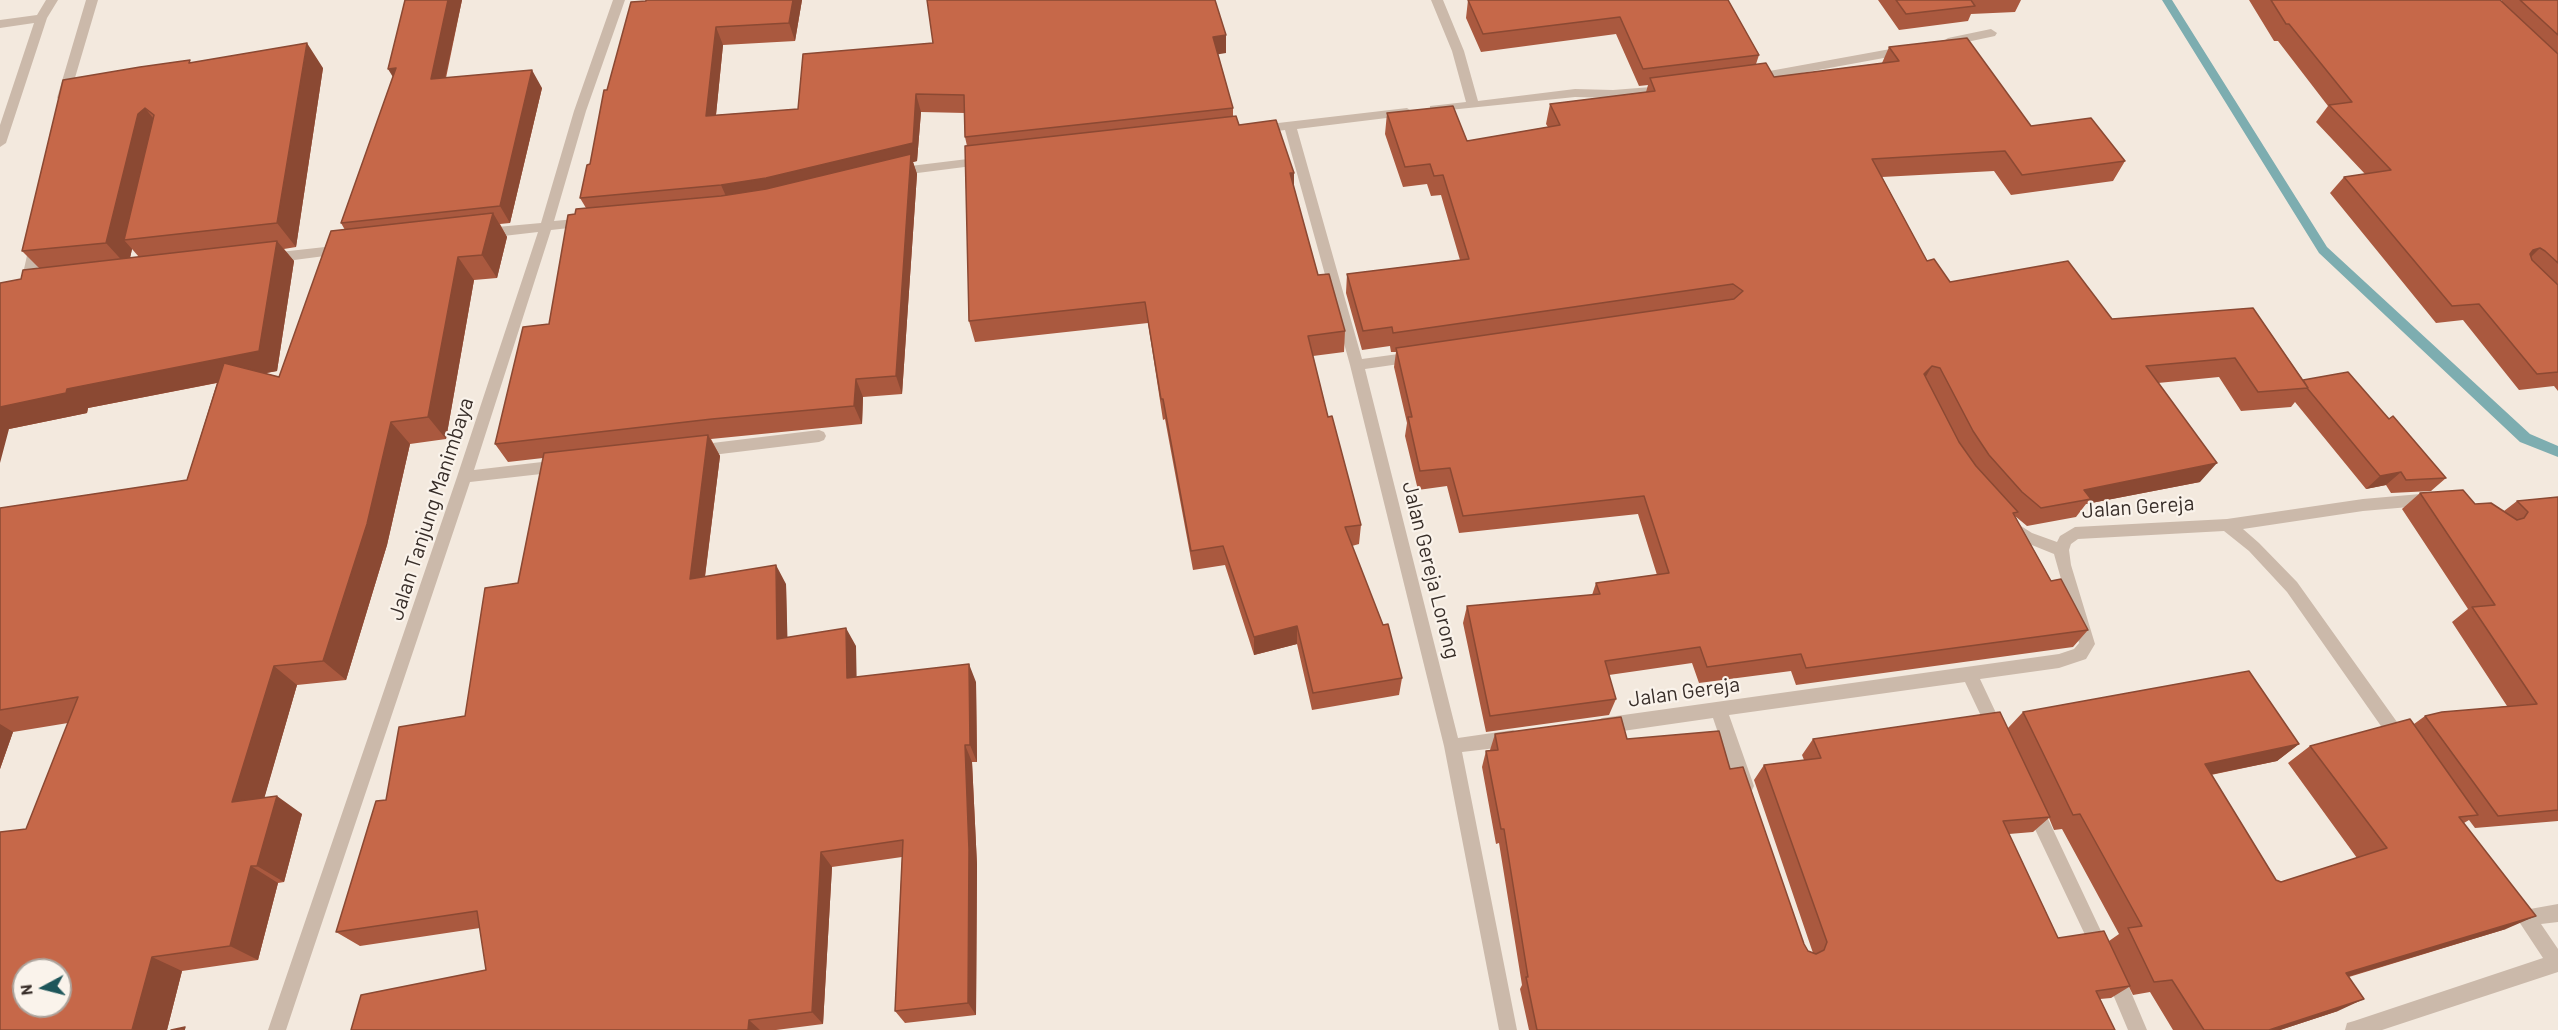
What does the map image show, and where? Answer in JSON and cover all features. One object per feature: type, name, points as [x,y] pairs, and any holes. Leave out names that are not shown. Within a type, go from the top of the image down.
[{"type":"street","points":[[0,143],[41,18],[52,0]]},
{"type":"street","points":[[61,109],[92,0]]},
{"type":"street","name":"Jalan Tanjung Manimbaya","points":[[277,1030],[464,477],[546,226],[580,111],[619,0]]},
{"type":"street","points":[[1437,0],[1458,51],[1473,105]]},
{"type":"street","points":[[0,24],[41,18]]},
{"type":"street","points":[[1745,79],[1991,33]]},
{"type":"street","points":[[1243,131],[1575,93],[1613,94],[1672,89]]},
{"type":"street","name":"Jalan Gereja Lorong","points":[[1290,126],[1357,365],[1452,746],[1508,1030]]},
{"type":"street","points":[[884,174],[998,159]]},
{"type":"street","points":[[476,234],[603,221]]},
{"type":"street","points":[[29,283],[38,233]]},
{"type":"street","points":[[253,260],[358,248]]},
{"type":"street","points":[[1357,365],[1426,355]]},
{"type":"street","points":[[677,453],[819,436]]},
{"type":"street","points":[[464,477],[571,465]]},
{"type":"street","name":"Jalan Gereja","points":[[1591,727],[2059,661],[2080,654],[2087,644],[2061,550],[2065,540],[2075,533],[2227,525],[2394,501],[2448,498]]},
{"type":"street","points":[[2002,516],[2027,537],[2061,550]]},
{"type":"street","points":[[2227,525],[2254,547],[2292,587],[2409,753]]},
{"type":"street","points":[[1969,673],[2005,747]]},
{"type":"street","points":[[1719,710],[1749,799]]},
{"type":"street","points":[[1452,746],[1533,735]]},
{"type":"street","points":[[2025,789],[2138,1030]]},
{"type":"street","points":[[2354,1030],[2558,964],[2512,898]]},
{"type":"street","points":[[2526,918],[2558,913]]},
{"type":"building","points":[[405,0],[448,0],[431,79],[532,70],[500,206],[341,223],[396,68],[388,69]]},
{"type":"building","points":[[646,0],[793,0],[789,23],[716,27],[706,116],[798,109],[803,54],[933,43],[927,0],[1215,0],[1226,35],[1213,37],[1233,108],[965,137],[964,95],[916,94],[913,143],[766,178],[721,185],[580,198],[587,165],[590,164],[604,90],[607,90],[631,2]]},
{"type":"building","points":[[1468,0],[1728,0],[1759,55],[1643,69],[1620,17],[1483,34]]},
{"type":"building","points":[[1896,0],[1971,0],[1975,6],[1906,14]]},
{"type":"building","points":[[2271,0],[2500,0],[2558,54],[2558,263],[2540,248],[2533,250],[2530,254],[2532,260],[2558,285],[2558,372],[2537,374],[2479,304],[2452,306],[2344,177],[2391,170],[2329,105],[2352,102],[2289,24],[2286,24]]},
{"type":"building","points":[[2520,0],[2558,0],[2558,35]]},
{"type":"building","points":[[1967,38],[2031,126],[2091,118],[2125,161],[2022,175],[2005,151],[1872,159],[1927,261],[1934,259],[1950,282],[2068,261],[2112,319],[2253,308],[2308,388],[2258,392],[2235,358],[2146,366],[2217,463],[2084,490],[2091,499],[2041,508],[2022,492],[1989,455],[1973,431],[1940,368],[1932,366],[1924,374],[1959,442],[1976,466],[2018,512],[2013,513],[2051,581],[2061,579],[2088,630],[1806,668],[1801,654],[1707,667],[1700,647],[1605,661],[1616,699],[1490,716],[1467,606],[1600,594],[1596,583],[1669,573],[1644,496],[1463,516],[1450,468],[1420,471],[1408,417],[1412,417],[1396,348],[1734,299],[1743,291],[1733,284],[1393,333],[1392,327],[1363,331],[1347,274],[1469,259],[1443,175],[1434,176],[1430,164],[1405,167],[1387,113],[1453,106],[1467,141],[1560,125],[1550,104],[1655,91],[1650,78],[1766,63],[1774,77],[1899,61],[1889,47]]},
{"type":"building","points":[[307,43],[277,223],[124,240],[154,115],[145,108],[138,114],[106,243],[22,251],[63,80],[190,60],[189,63]]},
{"type":"building","points":[[1236,116],[1239,125],[1276,120],[1294,173],[1290,173],[1318,275],[1329,274],[1345,331],[1308,336],[1328,417],[1332,416],[1361,525],[1345,527],[1383,625],[1388,624],[1402,678],[1313,693],[1297,626],[1254,637],[1223,546],[1191,551],[1163,399],[1161,399],[1145,302],[969,321],[965,146]]},
{"type":"building","points":[[911,154],[896,376],[856,379],[854,406],[712,419],[495,444],[523,327],[549,324],[568,215],[575,214],[576,209],[721,196],[766,189]]},
{"type":"building","points":[[493,213],[482,255],[458,257],[428,417],[391,422],[367,524],[323,661],[274,666],[232,802],[277,796],[257,866],[251,866],[230,946],[152,957],[132,1030],[0,1030],[0,832],[26,829],[78,697],[0,710],[0,508],[187,480],[224,363],[279,377],[331,231]]},
{"type":"building","points":[[277,241],[259,351],[67,389],[66,393],[0,407],[0,283],[21,279],[23,270]]},
{"type":"building","points":[[2348,372],[2389,419],[2393,416],[2446,478],[2406,480],[2401,472],[2380,476],[2307,388],[2303,380]]},
{"type":"building","points":[[708,435],[690,579],[776,565],[777,639],[846,628],[847,678],[969,664],[970,745],[965,745],[969,850],[968,1003],[895,1011],[903,840],[821,852],[812,1012],[749,1020],[748,1030],[351,1030],[361,995],[486,970],[477,911],[336,932],[376,801],[386,800],[399,727],[465,716],[485,588],[518,583],[544,453]]},
{"type":"building","points":[[2463,490],[2475,504],[2491,503],[2517,520],[2524,518],[2528,512],[2517,501],[2558,497],[2558,810],[2498,816],[2425,716],[2442,712],[2537,704],[2472,607],[2495,605],[2420,493]]},
{"type":"building","points":[[2249,671],[2299,744],[2205,764],[2276,880],[2281,882],[2387,848],[2310,746],[2410,719],[2478,815],[2459,817],[2536,916],[2346,973],[2364,999],[2269,1030],[2204,1030],[2172,980],[2154,982],[2128,928],[2142,926],[2080,814],[2073,815],[2023,712]]},
{"type":"building","points":[[2000,712],[2050,817],[2003,821],[2058,938],[2104,931],[2130,986],[2096,991],[2115,1030],[1537,1030],[1526,977],[1528,977],[1504,829],[1501,829],[1486,751],[1498,750],[1495,734],[1621,717],[1627,739],[1719,731],[1730,769],[1743,767],[1804,944],[1808,951],[1816,954],[1824,950],[1827,942],[1764,765],[1821,758],[1813,739]]},
{"type":"waterway","points":[[2167,0],[2323,250],[2525,438],[2558,452]]}]
